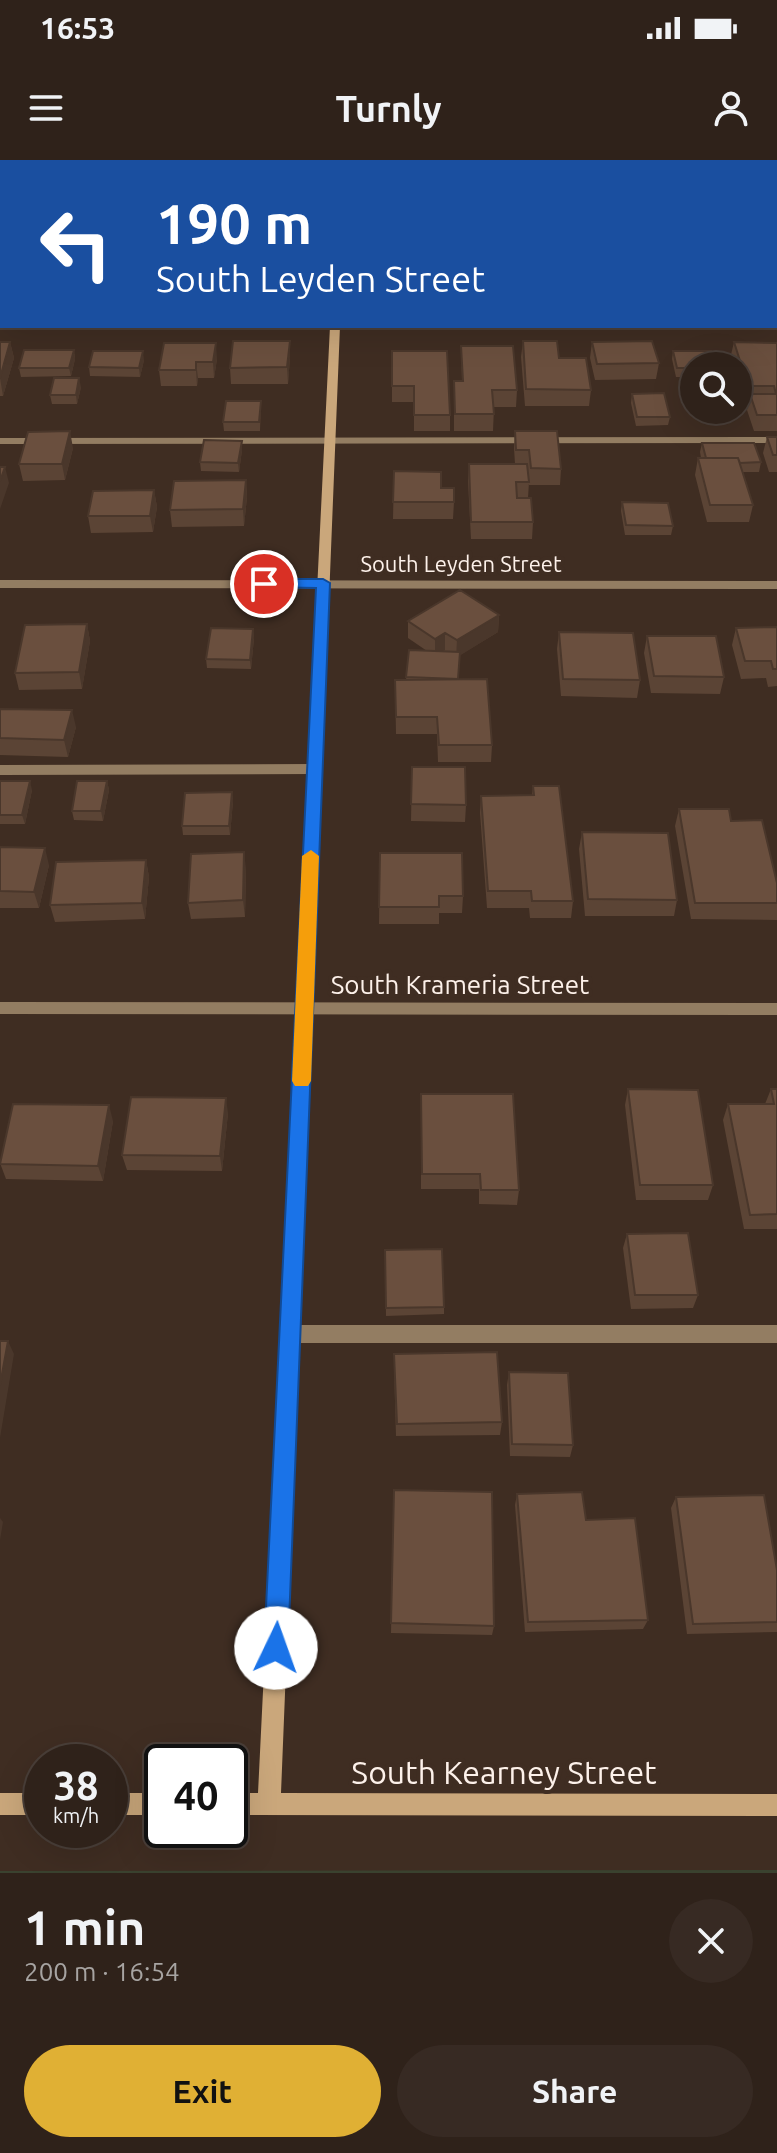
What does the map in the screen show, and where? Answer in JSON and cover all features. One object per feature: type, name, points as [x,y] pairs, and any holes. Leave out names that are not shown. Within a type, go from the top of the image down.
[{"type":"street","points":[[269,1804],[335,328]]},
{"type":"street","points":[[0,441],[777,440]]},
{"type":"street","name":"South Leyden Street","points":[[0,584],[777,585]]},
{"type":"street","points":[[0,770],[314,769]]},
{"type":"street","name":"South Krameria Street","points":[[0,1008],[777,1009]]},
{"type":"street","points":[[290,1334],[777,1334]]},
{"type":"street","points":[[0,1804],[24,1804]]},
{"type":"street","name":"South Kearney Street","points":[[248,1804],[777,1805]]},
{"type":"green space","points":[[777,1870],[777,1873],[0,1873],[0,1871]]},
{"type":"building","points":[[233,341],[290,341],[287,367],[230,368]]},
{"type":"building","points":[[523,341],[557,341],[559,358],[586,358],[591,390],[526,389]]},
{"type":"building","points":[[652,341],[659,363],[597,364],[592,342]]},
{"type":"building","points":[[0,342],[10,342],[0,378]]},
{"type":"building","points":[[734,342],[777,343],[777,415],[757,415],[752,394],[776,394],[774,386],[752,386],[752,352],[737,352]]},
{"type":"building","points":[[164,343],[216,343],[213,362],[196,362],[196,370],[159,370]]},
{"type":"building","points":[[461,346],[513,346],[517,390],[492,390],[494,414],[455,414],[454,381],[463,381]]},
{"type":"building","points":[[24,350],[74,350],[69,368],[19,368]]},
{"type":"building","points":[[93,351],[143,351],[139,368],[89,367]]},
{"type":"building","points":[[392,351],[447,351],[450,415],[414,415],[414,386],[392,386]]},
{"type":"building","points":[[673,351],[711,351],[680,352],[680,368],[677,368]]},
{"type":"building","points":[[54,378],[79,378],[76,395],[50,395]]},
{"type":"building","points":[[664,393],[670,417],[637,417],[632,394]]},
{"type":"building","points":[[226,401],[261,401],[259,422],[223,422]]},
{"type":"building","points":[[70,431],[62,464],[19,464],[28,432]]},
{"type":"building","points":[[515,431],[557,431],[561,469],[531,468],[529,450],[516,450]]},
{"type":"building","points":[[767,437],[777,437],[777,455],[773,455]]},
{"type":"building","points":[[204,440],[242,441],[238,463],[200,462]]},
{"type":"building","points":[[702,443],[754,443],[761,462],[740,463],[738,458],[706,458]]},
{"type":"building","points":[[698,458],[738,458],[753,505],[710,505]]},
{"type":"building","points":[[469,464],[527,464],[529,482],[516,482],[517,498],[531,498],[533,522],[471,522]]},
{"type":"building","points":[[394,471],[441,472],[441,488],[454,488],[454,502],[393,502]]},
{"type":"building","points":[[246,480],[243,509],[170,510],[174,481]]},
{"type":"building","points":[[154,490],[150,516],[88,516],[93,491]]},
{"type":"building","points":[[622,502],[668,503],[673,526],[626,525]]},
{"type":"building","points":[[460,590],[499,615],[457,640],[445,633],[435,639],[408,621]]},
{"type":"building","points":[[87,624],[79,672],[15,673],[25,625]]},
{"type":"building","points":[[777,627],[777,669],[773,669],[771,661],[745,661],[736,628]]},
{"type":"building","points":[[211,628],[253,629],[250,660],[206,659]]},
{"type":"building","points":[[559,632],[633,633],[640,680],[563,679]]},
{"type":"building","points":[[647,636],[716,636],[724,677],[654,676]]},
{"type":"building","points":[[409,650],[460,652],[458,679],[406,677]]},
{"type":"building","points":[[487,679],[492,745],[439,745],[437,717],[396,717],[395,680]]},
{"type":"building","points":[[0,709],[72,710],[64,740],[0,738]]},
{"type":"building","points":[[412,767],[465,767],[466,805],[411,804]]},
{"type":"building","points":[[0,781],[30,781],[22,815],[0,815]]},
{"type":"building","points":[[77,781],[107,781],[101,811],[72,811]]},
{"type":"building","points":[[533,786],[559,786],[573,901],[532,901],[531,891],[488,891],[481,796],[534,795]]},
{"type":"building","points":[[232,792],[229,826],[182,826],[185,793]]},
{"type":"building","points":[[679,809],[729,809],[731,821],[762,820],[777,883],[777,903],[695,903]]},
{"type":"building","points":[[582,832],[668,833],[677,900],[588,899]]},
{"type":"building","points":[[0,847],[45,848],[34,892],[0,891]]},
{"type":"building","points":[[244,852],[243,900],[188,903],[191,854]]},
{"type":"building","points":[[380,853],[462,853],[463,896],[439,896],[439,907],[379,907]]},
{"type":"building","points":[[146,860],[142,903],[50,905],[56,862]]},
{"type":"building","points":[[628,1089],[698,1090],[713,1185],[640,1185]]},
{"type":"building","points":[[771,1089],[777,1089],[777,1214],[750,1215],[728,1104],[774,1104]]},
{"type":"building","points":[[421,1094],[513,1094],[519,1190],[481,1190],[480,1174],[422,1174]]},
{"type":"building","points":[[131,1097],[226,1098],[220,1156],[122,1155]]},
{"type":"building","points":[[13,1104],[109,1105],[98,1166],[0,1164]]},
{"type":"building","points":[[688,1233],[698,1295],[635,1295],[627,1234]]},
{"type":"building","points":[[442,1249],[444,1307],[386,1308],[385,1250]]},
{"type":"building","points":[[0,1341],[8,1341],[0,1385]]},
{"type":"building","points":[[497,1352],[502,1422],[397,1424],[394,1354]]},
{"type":"building","points":[[509,1372],[568,1373],[573,1445],[512,1444]]},
{"type":"building","points":[[394,1490],[492,1492],[494,1626],[391,1623]]},
{"type":"building","points":[[582,1492],[586,1520],[635,1518],[648,1620],[528,1622],[517,1494]]},
{"type":"building","points":[[764,1495],[777,1570],[777,1622],[693,1624],[676,1497]]},
{"type":"slow traffic","points":[[301,1081],[311,856]]},
{"type":"route","points":[[264,584],[323,583],[276,1648]]}]
